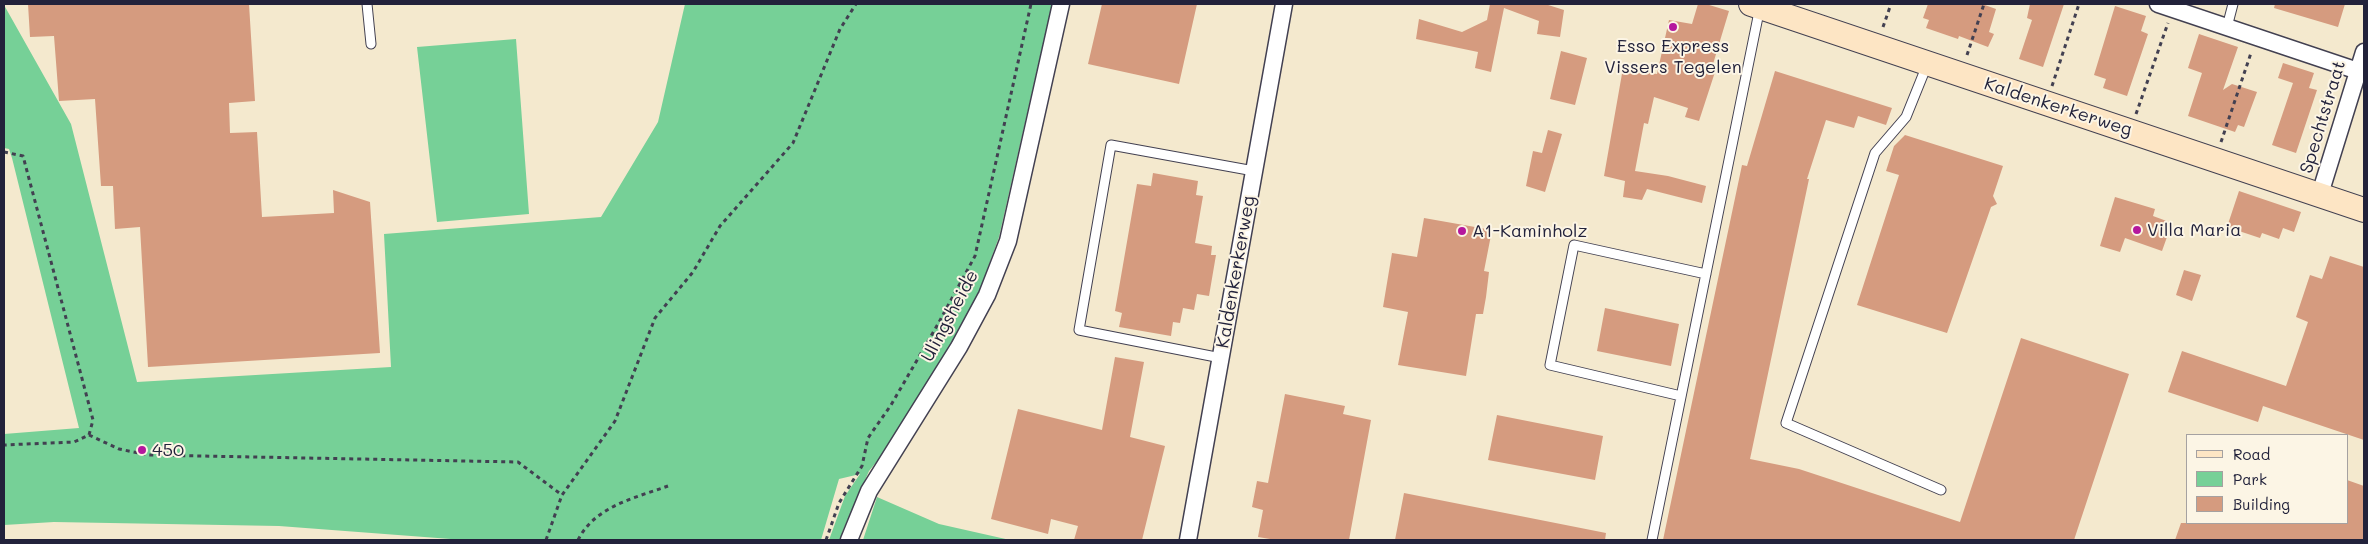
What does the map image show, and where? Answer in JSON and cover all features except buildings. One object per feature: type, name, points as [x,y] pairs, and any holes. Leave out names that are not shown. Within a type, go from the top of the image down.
[{"type":"main road","name":"Kaldenkerkerweg","points":[[1755,5],[2364,210]]},
{"type":"street","name":"Ulingsheide","points":[[849,540],[869,491],[959,347],[988,295],[1008,241],[1061,4]]},
{"type":"street","name":"Kaldenkerkerweg","points":[[1188,540],[1284,4]]},
{"type":"street","points":[[2165,6],[2358,71]]},
{"type":"street","name":"Spechtstraat","points":[[2320,194],[2364,52]]},
{"type":"lane","points":[[367,4],[371,44]]},
{"type":"lane","points":[[2226,27],[2233,4]]},
{"type":"lane","points":[[1652,540],[1706,274],[1755,5]]},
{"type":"lane","points":[[1927,64],[1906,117],[1875,153],[1786,423],[1941,490]]},
{"type":"lane","points":[[1221,358],[1080,330],[1111,145],[1254,171]]},
{"type":"lane","points":[[1681,396],[1550,365],[1574,246],[1706,274]]},
{"type":"path","points":[[546,540],[562,495],[615,421],[655,318],[693,272],[720,226],[794,143],[840,29],[856,4]]},
{"type":"path","name":"Ulingsheide","points":[[826,540],[839,503],[862,466],[868,438],[891,405],[975,256],[1031,4]]},
{"type":"path","points":[[1960,74],[1984,4]]},
{"type":"path","points":[[2046,103],[2079,4]]},
{"type":"path","points":[[2130,131],[2165,6]]},
{"type":"path","points":[[2215,159],[2256,37]]},
{"type":"path","points":[[4,152],[23,156],[93,420],[89,435]]},
{"type":"path","points":[[89,435],[119,449],[148,455],[518,462],[562,495]]},
{"type":"path","points":[[4,445],[74,442],[89,435]]},
{"type":"path","points":[[578,540],[582,533],[608,507],[668,486]]},
{"type":"green space","points":[[685,4],[1052,4],[999,237],[979,292],[951,343],[886,450],[869,471],[840,540],[829,540],[845,496],[860,474],[839,479],[821,540],[464,540],[279,526],[54,522],[4,525],[4,434],[79,428],[12,158],[9,149],[4,148],[4,5],[71,124],[137,382],[391,367],[384,234],[601,217],[658,122]]},
{"type":"green space","points":[[516,39],[529,214],[437,222],[417,47]]},
{"type":"green space","points":[[877,497],[939,524],[1010,540],[863,540]]},
{"type":"place","name":"Esso Express Vissers Tegelen","points":[[1673,27]]},
{"type":"place","name":"Villa Maria","points":[[2137,230]]},
{"type":"place","name":"A1-Kaminholz","points":[[1462,231]]},
{"type":"place","name":"450","points":[[142,450]]}]
